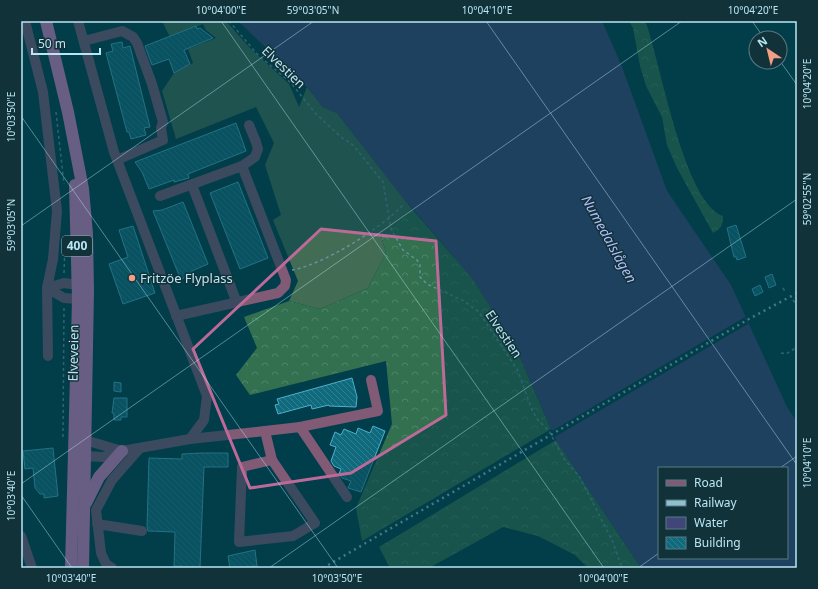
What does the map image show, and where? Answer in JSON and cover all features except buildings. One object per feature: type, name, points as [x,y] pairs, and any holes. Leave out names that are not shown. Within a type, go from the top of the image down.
[{"type":"highway","name":"Elveveien","points":[[46,21],[63,88],[83,190],[86,234],[83,288],[85,456],[82,568]]},
{"type":"highway","name":"Elveveien","points":[[71,568],[78,299],[83,288]]},
{"type":"highway","name":"400","points":[[84,508],[98,477],[122,451]]},
{"type":"street","points":[[25,21],[44,92],[57,211],[53,259],[47,288],[48,356]]},
{"type":"street","points":[[78,21],[117,160],[207,396],[204,420],[190,439]]},
{"type":"street","points":[[84,41],[122,31],[127,32],[137,43],[152,84],[163,122],[161,128],[163,140],[117,160]]},
{"type":"street","points":[[160,196],[242,166],[255,157],[258,149],[249,125]]},
{"type":"street","points":[[176,316],[237,303],[282,290],[286,280],[284,271],[242,166]]},
{"type":"street","points":[[192,184],[237,303]]},
{"type":"street","points":[[47,288],[64,283],[83,288]]},
{"type":"street","points":[[47,288],[64,298],[78,299]]},
{"type":"street","points":[[122,451],[85,440],[73,449],[85,456],[103,457],[122,451],[190,439],[300,427],[378,411],[371,380]]},
{"type":"street","points":[[300,427],[347,497]]},
{"type":"street","points":[[265,431],[272,460],[315,523],[293,536],[239,542],[242,467],[272,460]]},
{"type":"street","points":[[112,568],[106,564],[100,553],[96,510],[112,480],[140,448]]},
{"type":"street","points":[[97,524],[142,531]]},
{"type":"street","points":[[21,536],[32,568]]},
{"type":"path","name":"Elvestien","points":[[229,21],[258,55],[291,83],[316,114],[341,137],[353,145],[383,182],[391,230],[403,250],[417,260],[420,266],[420,277],[427,284],[464,301],[479,312],[518,371],[532,410],[538,420],[549,431],[564,459],[575,471],[612,540],[622,568]]},
{"type":"path","points":[[284,271],[299,269],[325,258],[389,219],[403,205]]},
{"type":"path","points":[[783,288],[786,293]]},
{"type":"path","points":[[793,300],[797,306]]},
{"type":"path","points":[[781,353],[784,355],[797,347]]},
{"type":"highlighted area","points":[[321,229],[436,241],[446,415],[351,473],[250,488],[193,349]]},
{"type":"green space","points":[[162,21],[226,21],[250,48],[289,84],[299,107],[307,87],[323,107],[337,113],[412,209],[381,236],[386,253],[368,288],[320,309],[289,301],[298,281],[273,220],[281,215],[265,165],[274,143],[256,107],[176,139],[162,91],[174,73],[193,63],[188,49],[216,38],[206,30],[203,24],[170,37]]},
{"type":"green space","points":[[629,21],[645,21],[646,23],[675,129],[685,159],[696,186],[709,206],[723,216],[721,226],[713,233],[677,168],[667,145],[662,117],[646,86],[640,66],[633,28]]},
{"type":"green space","points":[[412,209],[473,279],[516,348],[551,429],[362,541],[356,508],[392,424],[386,361],[250,395],[236,375],[257,348],[244,317],[289,301],[320,309],[368,288],[386,253],[381,236]]},
{"type":"green space","points":[[556,440],[641,568],[588,568],[575,555],[538,536],[503,527],[429,568],[390,568],[379,547]]},
{"type":"water","name":"Numedalslågen","points":[[238,21],[602,21],[622,67],[667,191],[731,285],[787,407],[797,422],[797,568],[641,568],[556,440],[516,348],[473,279],[399,193],[337,113],[323,107],[307,87]]},
{"type":"pier","points":[[745,317],[748,324],[553,438],[550,432]]},
{"type":"railway","points":[[323,568],[749,319],[797,293]]},
{"type":"place","name":"Fritzöe Flyplass","points":[[132,278]]}]
